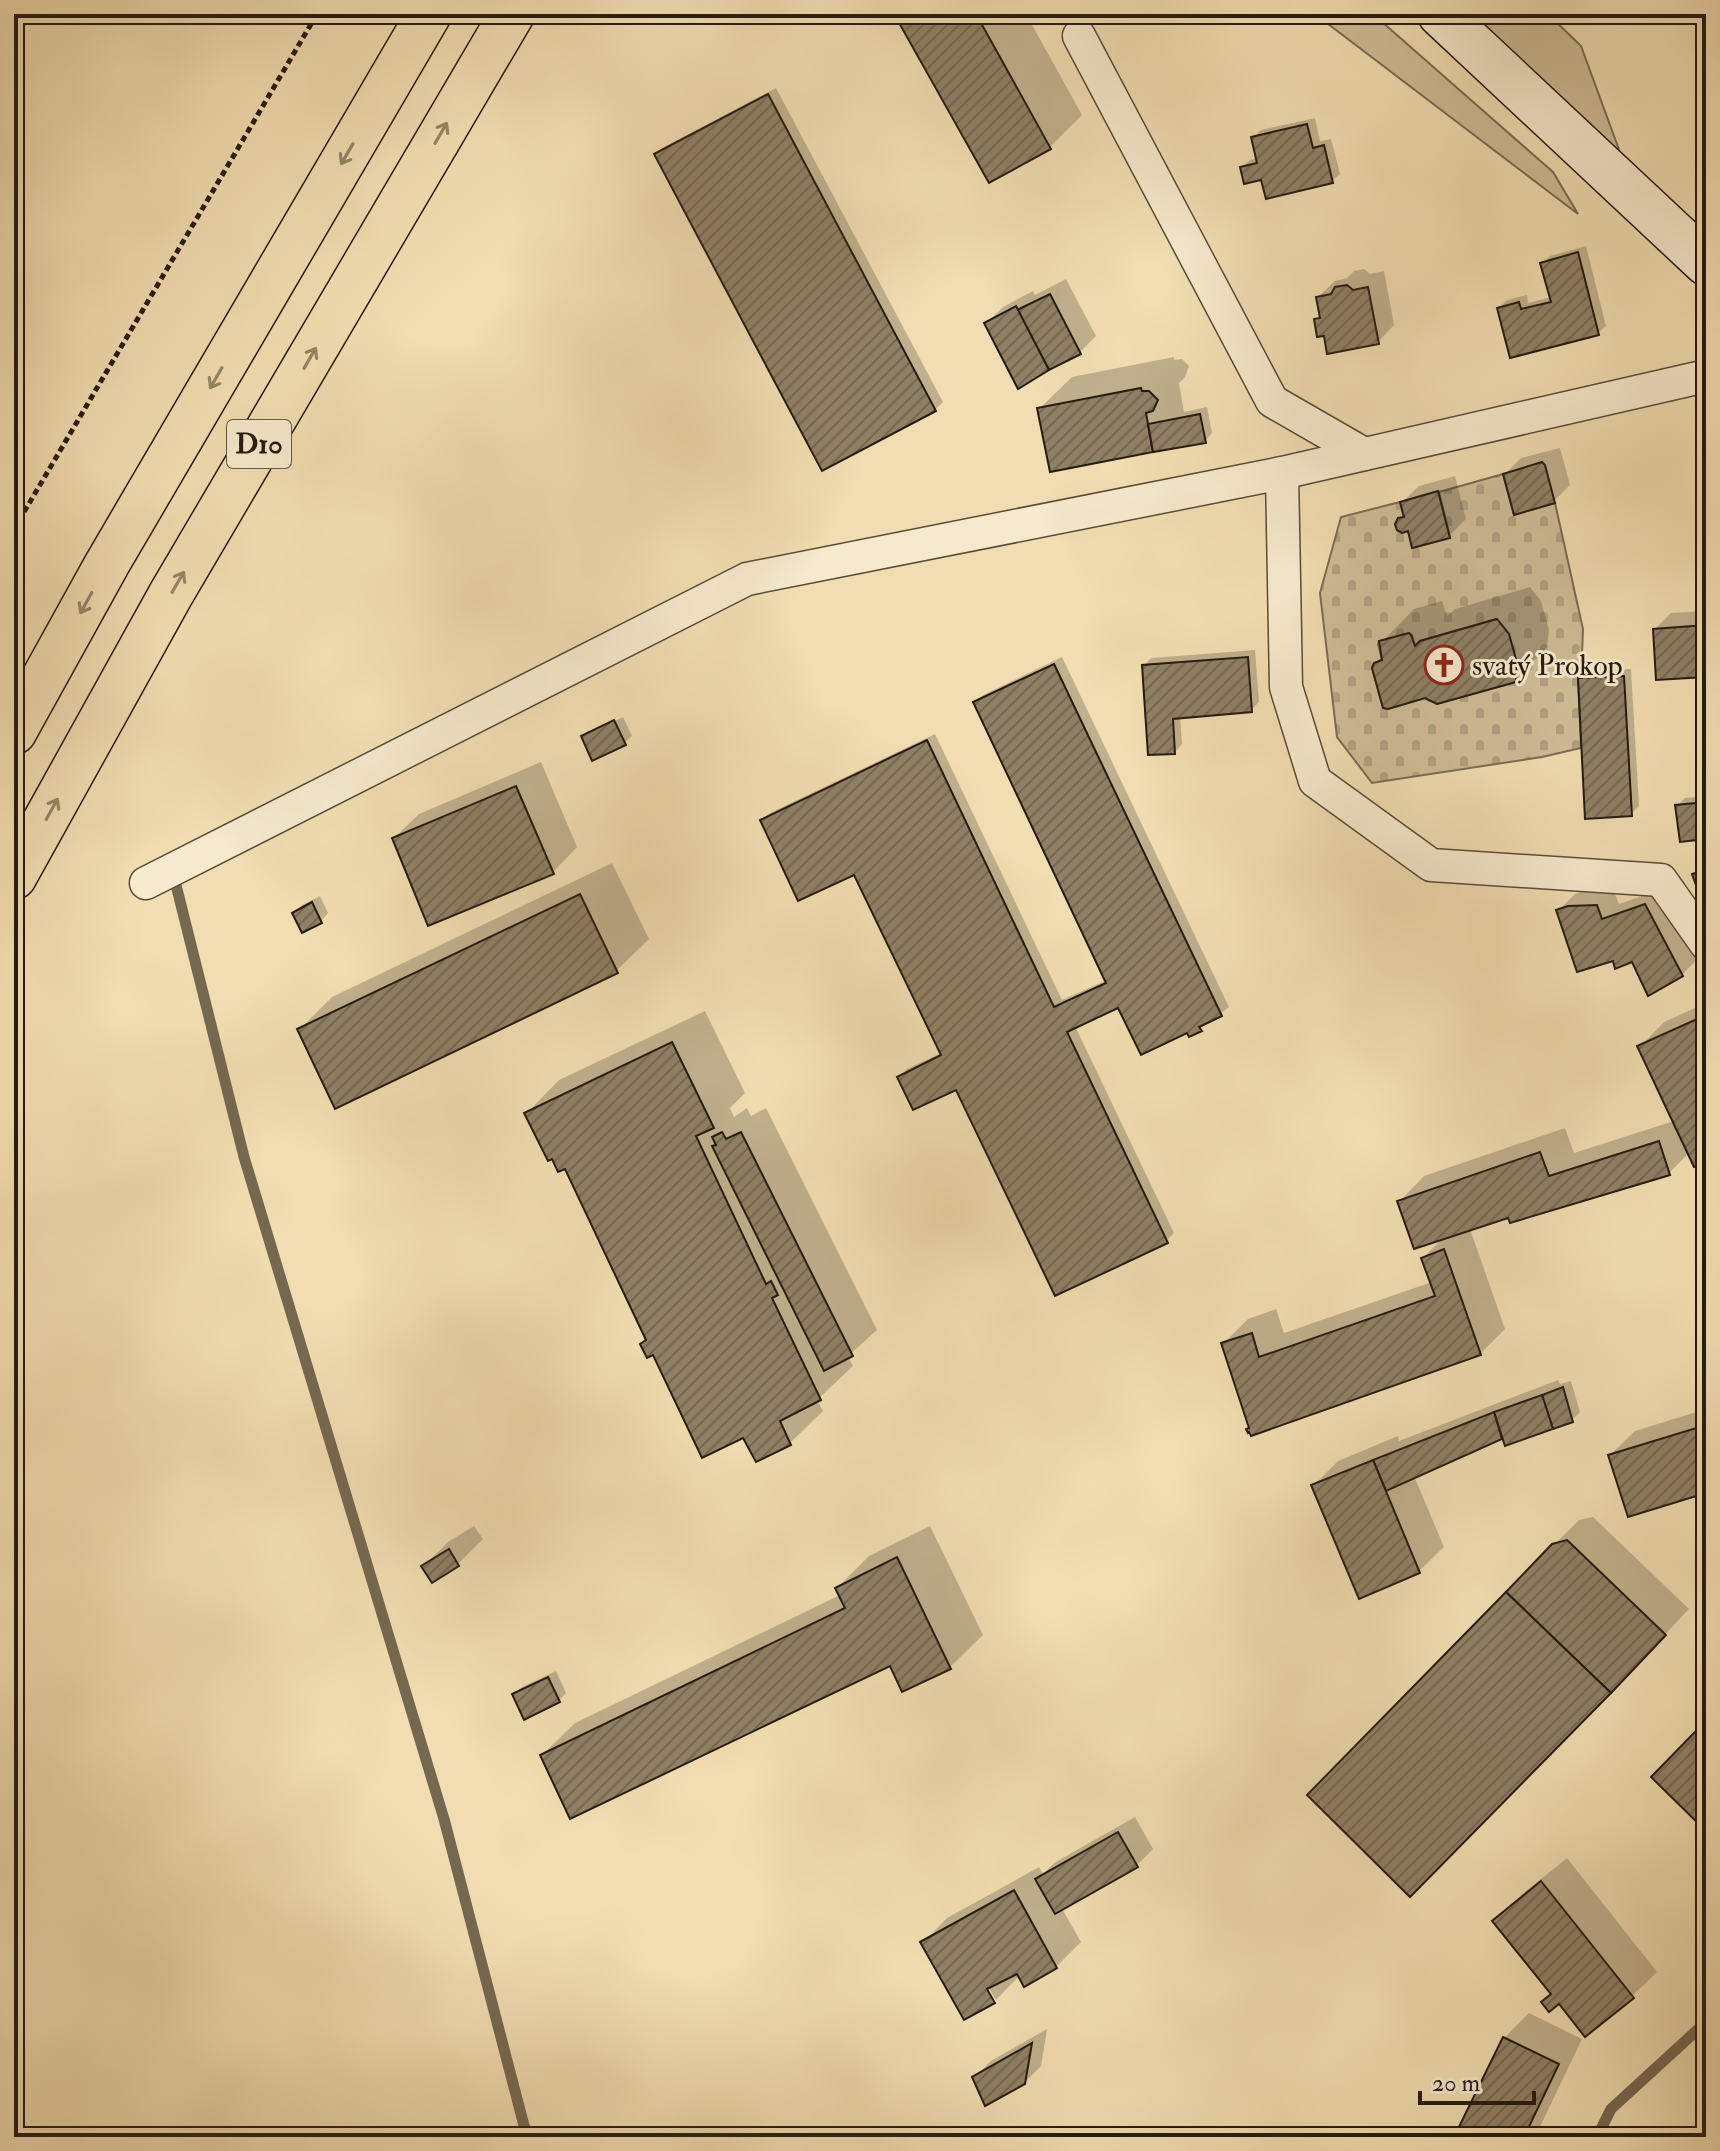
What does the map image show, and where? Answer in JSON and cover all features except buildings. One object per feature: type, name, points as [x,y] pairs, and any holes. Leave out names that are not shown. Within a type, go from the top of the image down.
[{"type":"highway","name":"D10","points":[[14,732],[107,564],[429,14]]},
{"type":"highway","name":"D10","points":[[14,877],[171,594],[512,14]]},
{"type":"street","points":[[1440,14],[1706,263]]},
{"type":"street","points":[[1079,36],[1272,401],[1364,454]]},
{"type":"street","points":[[146,883],[747,579],[1282,473],[1706,376]]},
{"type":"street","points":[[1282,473],[1286,687],[1315,781],[1431,865],[1661,880],[1706,944]]},
{"type":"path","points":[[14,529],[317,14]]},
{"type":"green space","points":[[1315,14],[1373,14],[1553,172],[1578,214]]},
{"type":"green space","points":[[1470,14],[1548,14],[1581,46],[1621,155]]},
{"type":"green space","points":[[1503,474],[1514,515],[1555,503],[1583,629],[1581,678],[1578,679],[1581,748],[1542,757],[1372,783],[1337,737],[1320,593],[1341,517],[1400,502],[1404,517],[1395,524],[1402,533],[1408,531],[1413,548],[1450,537],[1439,492]],"holes":[[[1496,619],[1513,648],[1516,682],[1437,704],[1425,698],[1383,708],[1372,668],[1374,663],[1382,660],[1379,641],[1409,633],[1415,646],[1420,641]]]},
{"type":"waterway","points":[[175,881],[244,1157],[444,1819],[527,2137]]},
{"type":"waterway","points":[[1597,2137],[1611,2109],[1706,2022]]},
{"type":"place","name":"svatý Prokop","points":[[1444,665]]}]
